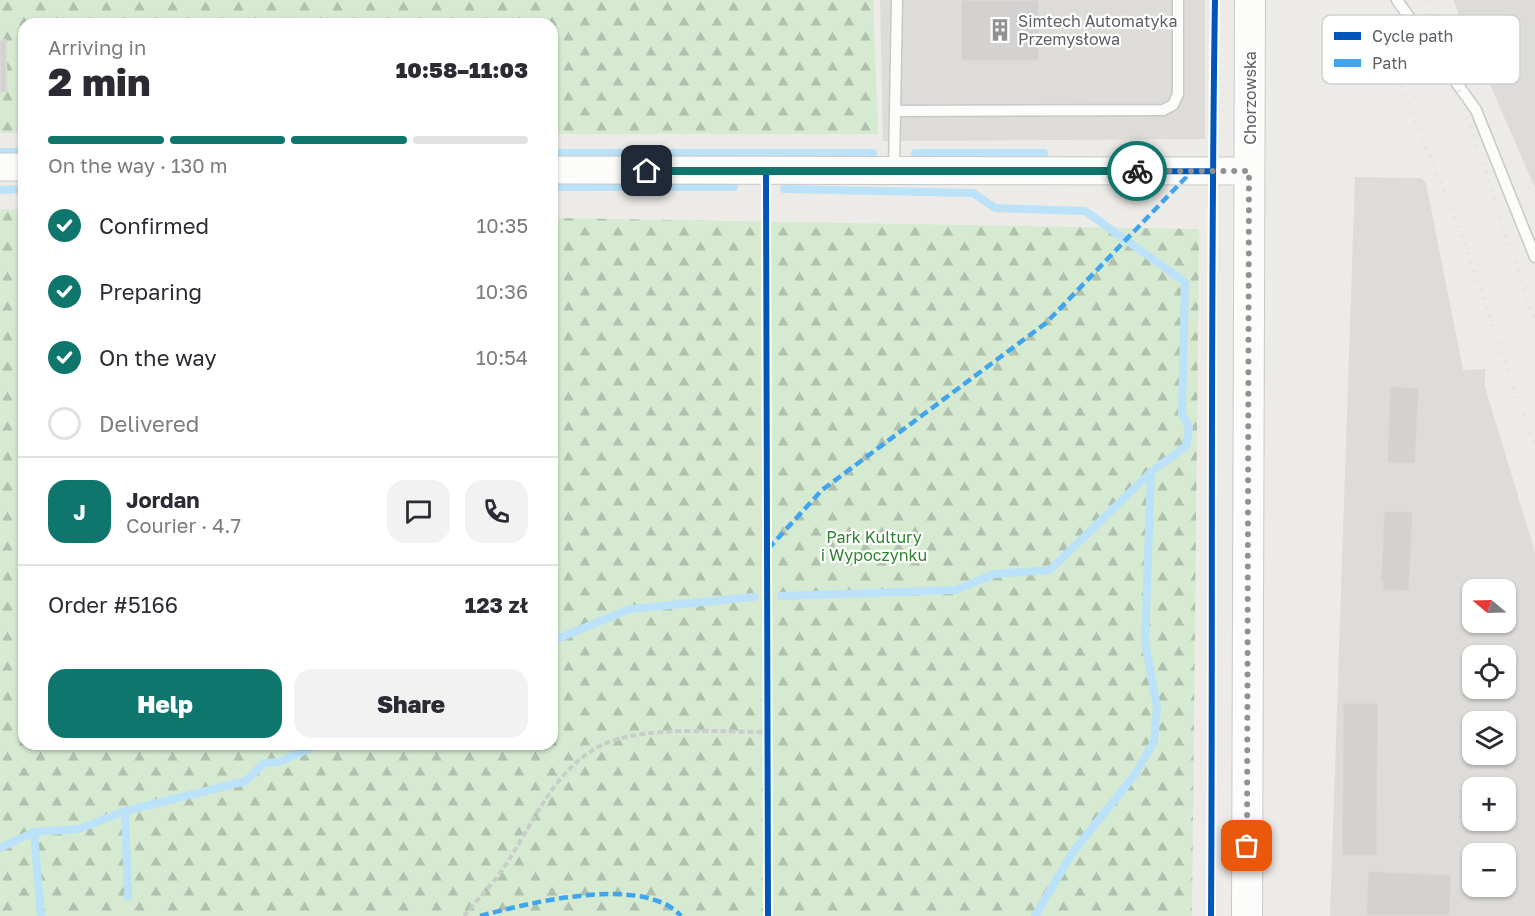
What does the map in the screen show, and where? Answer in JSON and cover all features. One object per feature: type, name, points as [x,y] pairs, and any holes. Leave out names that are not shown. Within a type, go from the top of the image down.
[{"type":"main road","name":"Chorzowska","points":[[1247,916],[1250,0]]},
{"type":"street","points":[[0,167],[18,167]]},
{"type":"street","points":[[558,170],[894,173],[1249,171]]},
{"type":"lane","points":[[894,173],[897,0]]},
{"type":"lane","points":[[895,111],[1163,110],[1173,105],[1178,94],[1178,0]]},
{"type":"lane","points":[[1397,0],[1408,15]]},
{"type":"lane","points":[[1457,84],[1476,110],[1535,257]]},
{"type":"path","points":[[464,916],[504,867],[538,808],[572,767],[608,742],[665,732],[768,732]]},
{"type":"shaded area","points":[[880,0],[1205,0],[1205,139],[883,141]]},
{"type":"shaded area","points":[[1453,0],[1535,0],[1535,188],[1490,84],[1520,84],[1520,15],[1460,15]]},
{"type":"shaded area","points":[[1355,177],[1421,178],[1426,183],[1463,370],[1485,369],[1485,387],[1535,552],[1535,916],[1330,916]]},
{"type":"green space","points":[[0,0],[873,0],[878,134],[558,134],[558,18],[18,18],[18,133],[0,133]]},
{"type":"green space","name":"Park Kultury i Wypoczynku","points":[[0,209],[18,210],[18,750],[558,750],[558,218],[1199,229],[1192,916],[0,916]]},
{"type":"building","name":"Simtech Automatyka Przemysłowa","points":[[961,0],[1039,0],[1039,61],[961,61]]},
{"type":"building","points":[[0,40],[6,40],[7,92],[0,92]]},
{"type":"building","points":[[1390,386],[1419,388],[1415,464],[1387,463]]},
{"type":"building","points":[[1384,511],[1413,512],[1409,591],[1383,590],[1383,582],[1381,582]]},
{"type":"building","points":[[1343,703],[1378,703],[1377,856],[1342,856]]},
{"type":"building","points":[[1368,871],[1451,875],[1450,916],[1366,916]]},
{"type":"waterway","points":[[0,152],[18,152]]},
{"type":"waterway","points":[[558,153],[873,153]]},
{"type":"waterway","points":[[915,153],[1044,153]]},
{"type":"waterway","points":[[558,187],[734,187]]},
{"type":"waterway","points":[[0,190],[18,189]]},
{"type":"waterway","points":[[781,596],[956,590],[994,574],[1050,570],[1151,472],[1186,446],[1189,427],[1182,414],[1185,282],[1085,211],[995,208],[973,193],[784,189]]},
{"type":"waterway","points":[[1035,916],[1073,852],[1133,777],[1154,742],[1157,707],[1145,642],[1151,472]]},
{"type":"waterway","points":[[558,639],[630,609],[754,597]]},
{"type":"waterway","points":[[0,848],[34,832],[79,829],[125,811],[246,781],[264,763],[279,762],[306,750]]},
{"type":"waterway","points":[[125,811],[128,897]]},
{"type":"waterway","points":[[34,832],[41,916]]},
{"type":"railway","points":[[1429,0],[1434,15]]},
{"type":"railway","points":[[1457,84],[1535,323]]},
{"type":"railway","points":[[1401,85],[1464,241],[1535,448]]},
{"type":"marked path","points":[[768,549],[822,490],[1046,323],[1192,171]]},
{"type":"marked path","points":[[480,916],[555,899],[614,894],[641,896],[664,903],[681,916]]},
{"type":"cycle path","points":[[1211,916],[1215,0]]},
{"type":"cycle path","points":[[768,916],[766,172],[1212,171]]},
{"type":"way so far","points":[[1137,171],[1249,171],[1247,846]]},
{"type":"place","name":"Simtech Automatyka Przemysłowa","points":[[1000,30]]},
{"type":"route","points":[[647,171],[894,173],[1137,171]]}]
